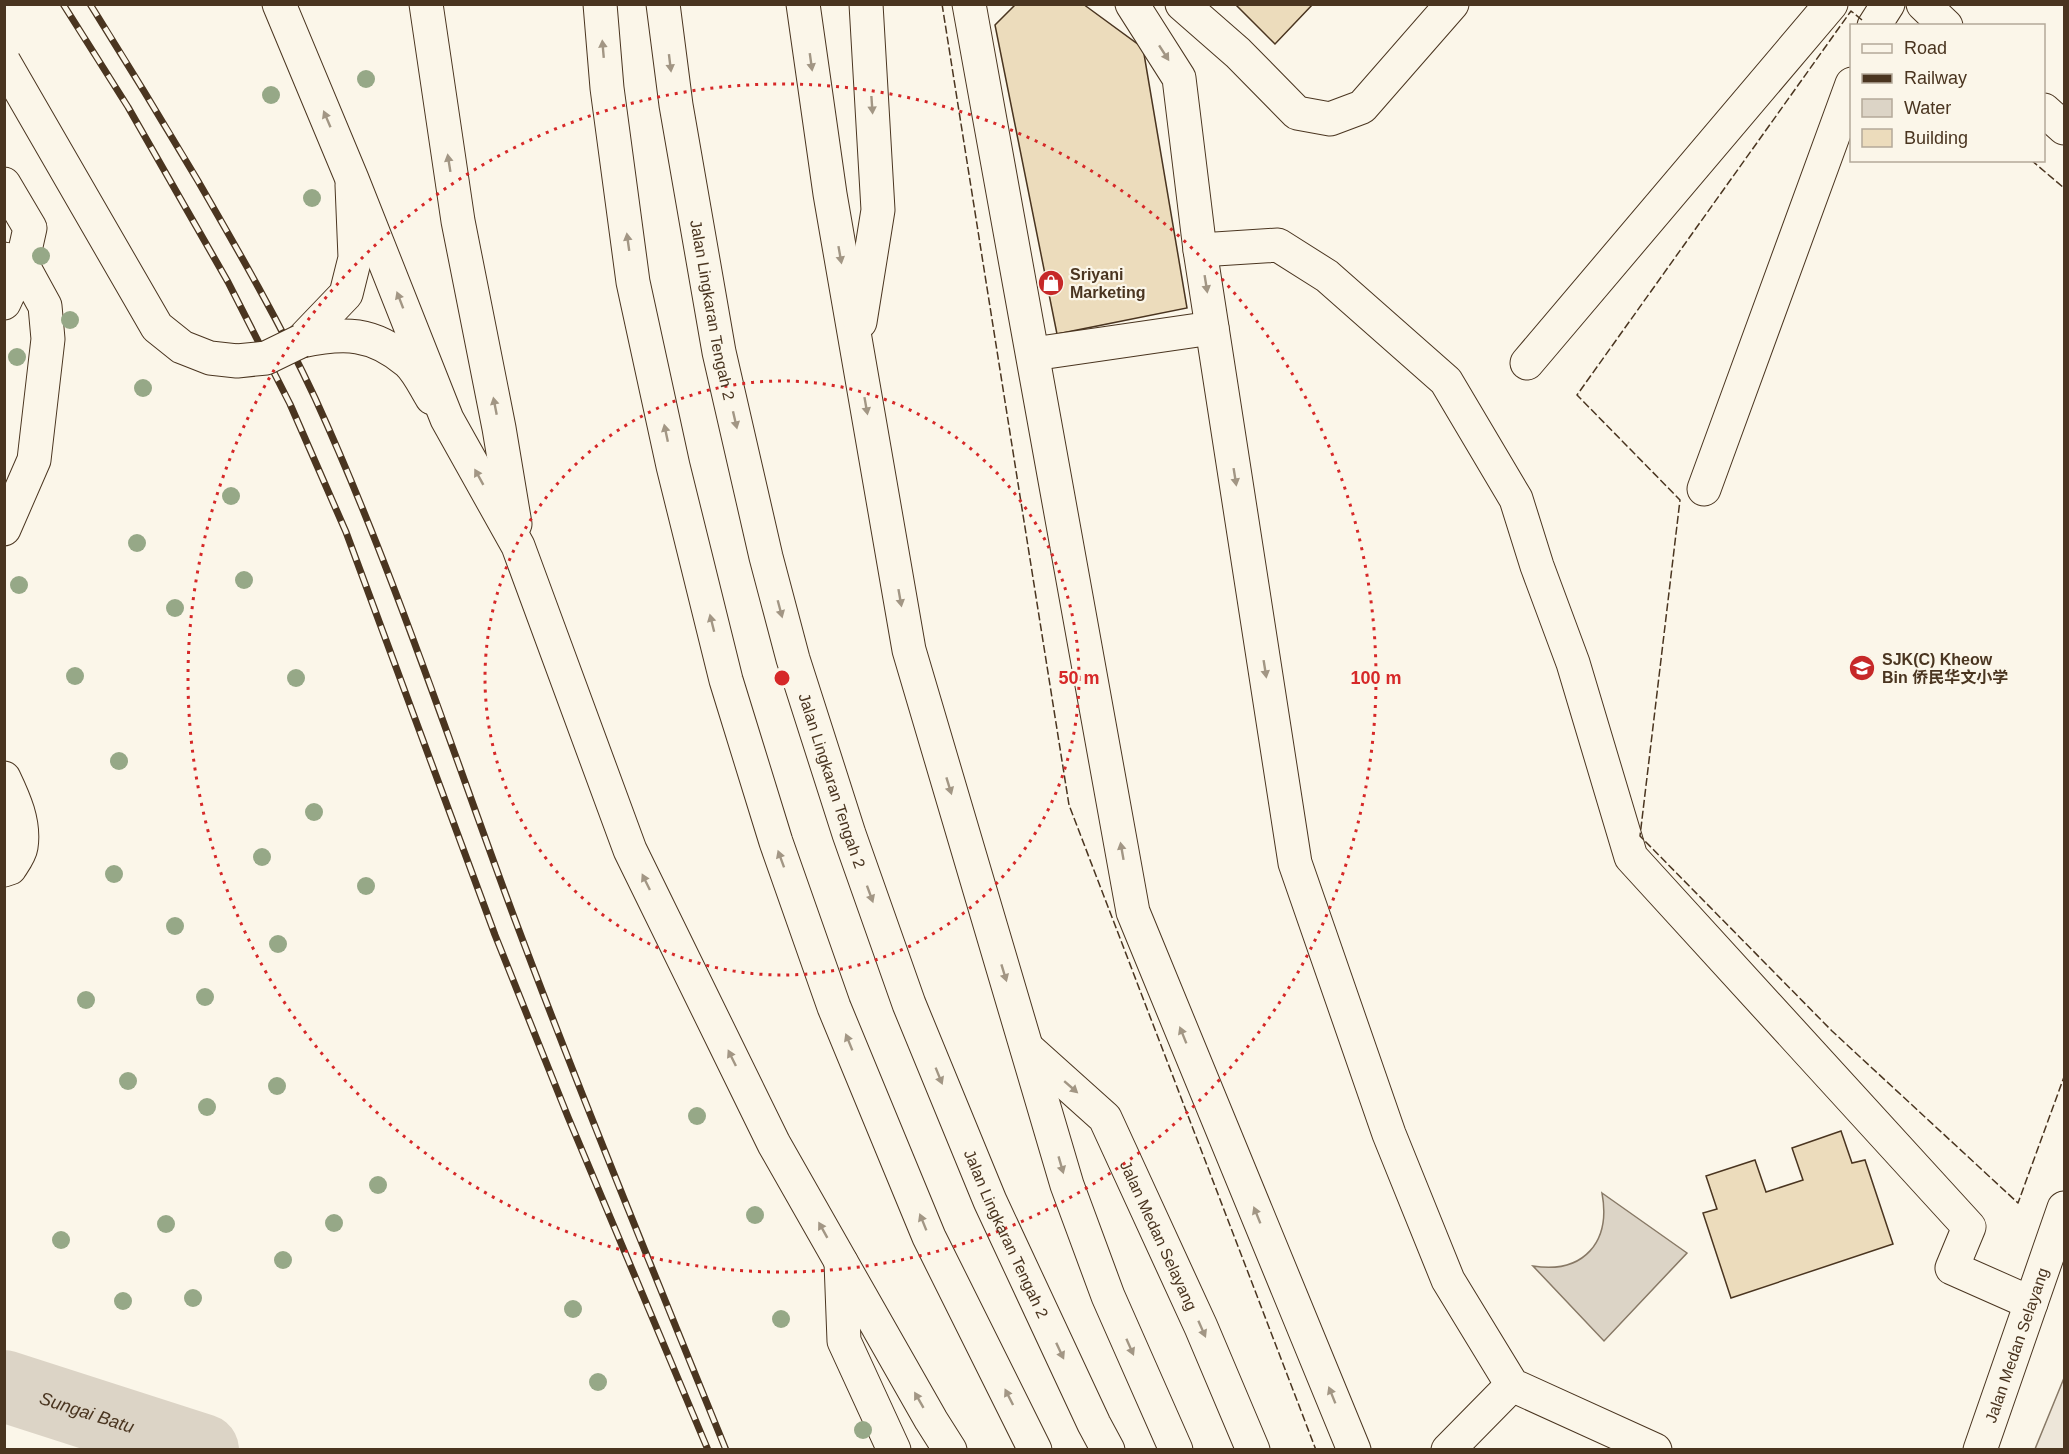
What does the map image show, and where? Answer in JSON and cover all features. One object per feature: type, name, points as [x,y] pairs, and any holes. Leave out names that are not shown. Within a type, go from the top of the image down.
[{"type":"main road","points":[[279,4],[352,179],[447,419]]},
{"type":"main road","points":[[426,4],[458,220],[499,428],[518,546]]},
{"type":"main road","points":[[600,4],[607,88],[633,282],[673,466],[726,680],[776,842],[834,1007],[929,1237],[1035,1449]]},
{"type":"main road","name":"Jalan Lingkaran Tengah 2","points":[[663,4],[676,105],[719,352],[766,557],[793,659],[849,834],[909,1004],[990,1201],[1094,1424],[1108,1449]]},
{"type":"main road","points":[[803,4],[830,194],[909,650],[1067,1185],[1108,1296],[1176,1449]]},
{"type":"main road","points":[[856,348],[878,210],[866,4]]},
{"type":"main road","points":[[969,4],[1133,912],[1354,1449]]},
{"type":"main road","points":[[1132,4],[1179,78],[1200,250],[1295,863],[1389,1134],[1448,1280],[1512,1384],[1655,1449]]},
{"type":"main road","points":[[1182,4],[1238,53],[1297,113],[1330,119],[1362,107],[1452,4]]},
{"type":"main road","points":[[1527,363],[1831,4]]},
{"type":"main road","points":[[1875,24],[1888,4]]},
{"type":"main road","points":[[1923,4],[1944,24]]},
{"type":"main road","points":[[4,62],[157,327],[182,347],[210,358],[237,361],[266,358],[301,340],[329,335],[356,335],[379,344],[409,363],[447,419],[518,546],[630,850],[774,1144],[931,1420],[950,1449]]},
{"type":"main road","points":[[1704,489],[1850,87]]},
{"type":"main road","points":[[2045,112],[2064,128]]},
{"type":"main road","points":[[301,340],[346,294],[355,258],[352,179]]},
{"type":"main road","points":[[4,184],[30,228],[13,262],[4,303]]},
{"type":"main road","points":[[1200,250],[1278,245],[1327,276],[1446,381],[1516,499],[1537,566],[1573,663],[1631,857],[1969,1227],[1952,1268],[2031,1303]]},
{"type":"main road","points":[[4,530],[34,460],[48,339],[45,306],[13,262]]},
{"type":"main road","points":[[1033,354],[1212,328]]},
{"type":"main road","points":[[4,778],[17,807],[22,832],[21,849],[10,868],[4,870]]},
{"type":"main road","name":"Jalan Medan Selayang","points":[[1027,1048],[1106,1118],[1201,1327],[1253,1449]]},
{"type":"main road","name":"Jalan Medan Selayang","points":[[1980,1449],[2064,1210]]},
{"type":"main road","points":[[841,1262],[844,1341],[894,1449]]},
{"type":"main road","points":[[1448,1449],[1512,1384]]},
{"type":"shaded area","points":[[2064,1378],[2064,1449],[2035,1449]]},
{"type":"water","points":[[1602,1193],[1687,1253],[1604,1341],[1533,1266],[1567,1265],[1590,1251],[1598,1240],[1602,1226],[1604,1211]]},
{"type":"building","points":[[1083,4],[1143,48],[1187,308],[1057,334],[995,25],[1015,5]]},
{"type":"building","points":[[1235,4],[1313,4],[1275,44]]},
{"type":"building","points":[[1841,1131],[1852,1163],[1865,1160],[1893,1244],[1731,1298],[1703,1213],[1717,1209],[1706,1176],[1755,1160],[1766,1192],[1803,1180],[1792,1148]]},
{"type":"waterway","name":"Sungai Batu","points":[[4,1386],[203,1450]]},
{"type":"railway","points":[[63,4],[128,107],[228,282],[290,404],[346,532],[495,935],[568,1117],[708,1450]]},
{"type":"railway","points":[[90,4],[198,181],[259,288],[315,398],[395,591],[565,1051],[726,1450]]},
{"type":"fence","points":[[942,4],[1069,805],[1316,1450]]},
{"type":"fence","points":[[1862,20],[1851,11],[1577,395],[1680,500],[1640,836],[1832,1031],[2018,1203],[2064,1077]]},
{"type":"fence","points":[[2033,162],[2064,188]]},
{"type":"place","name":"Sriyani Marketing","points":[[1051,283]]},
{"type":"place","name":"SJK(C) Kheow Bin 侨民华文小学","points":[[1862,668]]}]
